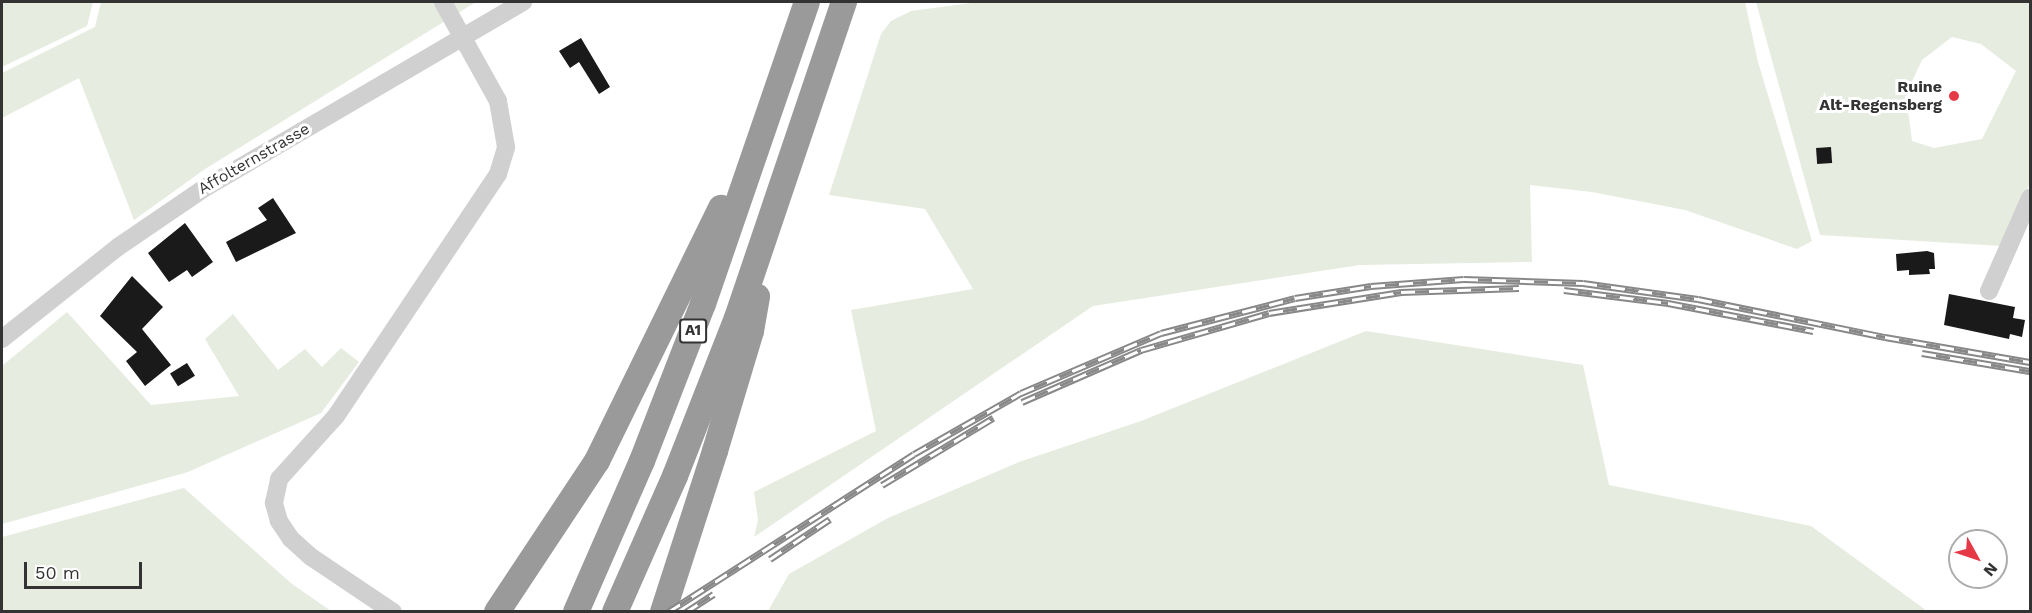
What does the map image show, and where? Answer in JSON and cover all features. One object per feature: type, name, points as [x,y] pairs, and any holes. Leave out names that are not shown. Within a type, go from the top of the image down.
[{"type":"highway","name":"A1","points":[[576,612],[673,383],[807,2]]},
{"type":"highway","name":"A1","points":[[615,612],[703,406],[768,231],[844,2]]},
{"type":"highway","points":[[497,612],[597,461],[620,419],[696,264],[764,97],[793,43]]},
{"type":"highway","points":[[663,612],[751,331],[768,231]]},
{"type":"street","points":[[393,612],[344,581],[291,538],[279,521],[275,490],[279,479],[336,416],[498,174],[506,147],[505,122],[498,101],[443,2]]},
{"type":"street","name":"Affolternstrasse","points":[[2,339],[110,253],[203,189],[523,2]]},
{"type":"street","points":[[1989,291],[2031,198]]},
{"type":"shaded area","points":[[2,2],[93,2],[87,26],[2,67]]},
{"type":"shaded area","points":[[101,2],[476,2],[205,169],[134,220],[79,78],[2,118],[2,73],[95,27]]},
{"type":"shaded area","points":[[979,2],[1745,2],[1758,62],[1812,241],[1797,249],[1685,210],[1592,192],[1530,185],[1532,262],[1360,265],[1093,306],[754,537],[758,520],[754,492],[876,431],[851,310],[973,289],[925,209],[829,195],[881,34],[891,21],[911,11]]},
{"type":"shaded area","points":[[1756,2],[2030,2],[2030,183],[2002,246],[1820,235]],"holes":[[[1952,37],[1981,44],[2016,71],[1982,139],[1934,148],[1912,141],[1906,94],[1922,60]]]},
{"type":"shaded area","points":[[67,312],[151,405],[239,396],[205,339],[233,314],[278,370],[305,349],[322,367],[341,348],[359,362],[321,413],[188,472],[2,524],[2,366]]},
{"type":"shaded area","points":[[1366,331],[1583,365],[1609,485],[1811,526],[1927,611],[768,611],[789,574],[888,518],[1019,462],[1141,421]]},
{"type":"shaded area","points":[[184,488],[292,584],[331,611],[2,611],[2,537]]},
{"type":"building","points":[[581,38],[610,87],[599,94],[579,62],[570,68],[559,51]]},
{"type":"building","points":[[1831,147],[1832,163],[1817,164],[1816,148]]},
{"type":"building","points":[[273,198],[296,233],[236,262],[226,242],[267,220],[258,208]]},
{"type":"building","points":[[185,223],[213,262],[192,277],[187,270],[169,282],[148,253]]},
{"type":"building","points":[[1927,251],[1934,253],[1935,269],[1929,269],[1930,274],[1909,275],[1909,270],[1897,271],[1896,254]]},
{"type":"building","points":[[132,276],[163,307],[142,329],[171,365],[145,386],[126,361],[137,352],[100,316]]},
{"type":"building","points":[[1949,294],[2015,307],[2013,318],[2025,320],[2022,337],[2010,334],[2009,339],[1944,325]]},
{"type":"building","points":[[187,363],[195,376],[178,386],[170,374]]},
{"type":"railway","points":[[668,612],[914,454],[1021,393],[1161,333],[1295,298],[1371,286],[1464,279],[1583,283],[1698,299],[1885,337],[2030,362]]},
{"type":"railway","points":[[1022,402],[1141,350],[1269,313],[1401,292],[1519,288]]},
{"type":"railway","points":[[1564,290],[1668,303],[1813,331]]},
{"type":"railway","points":[[1922,353],[2030,371]]},
{"type":"railway","points":[[882,485],[993,418]]},
{"type":"railway","points":[[770,559],[830,519]]},
{"type":"railway","points":[[686,612],[714,594]]},
{"type":"place","name":"Ruine Alt-Regensberg","points":[[1954,96]]}]
